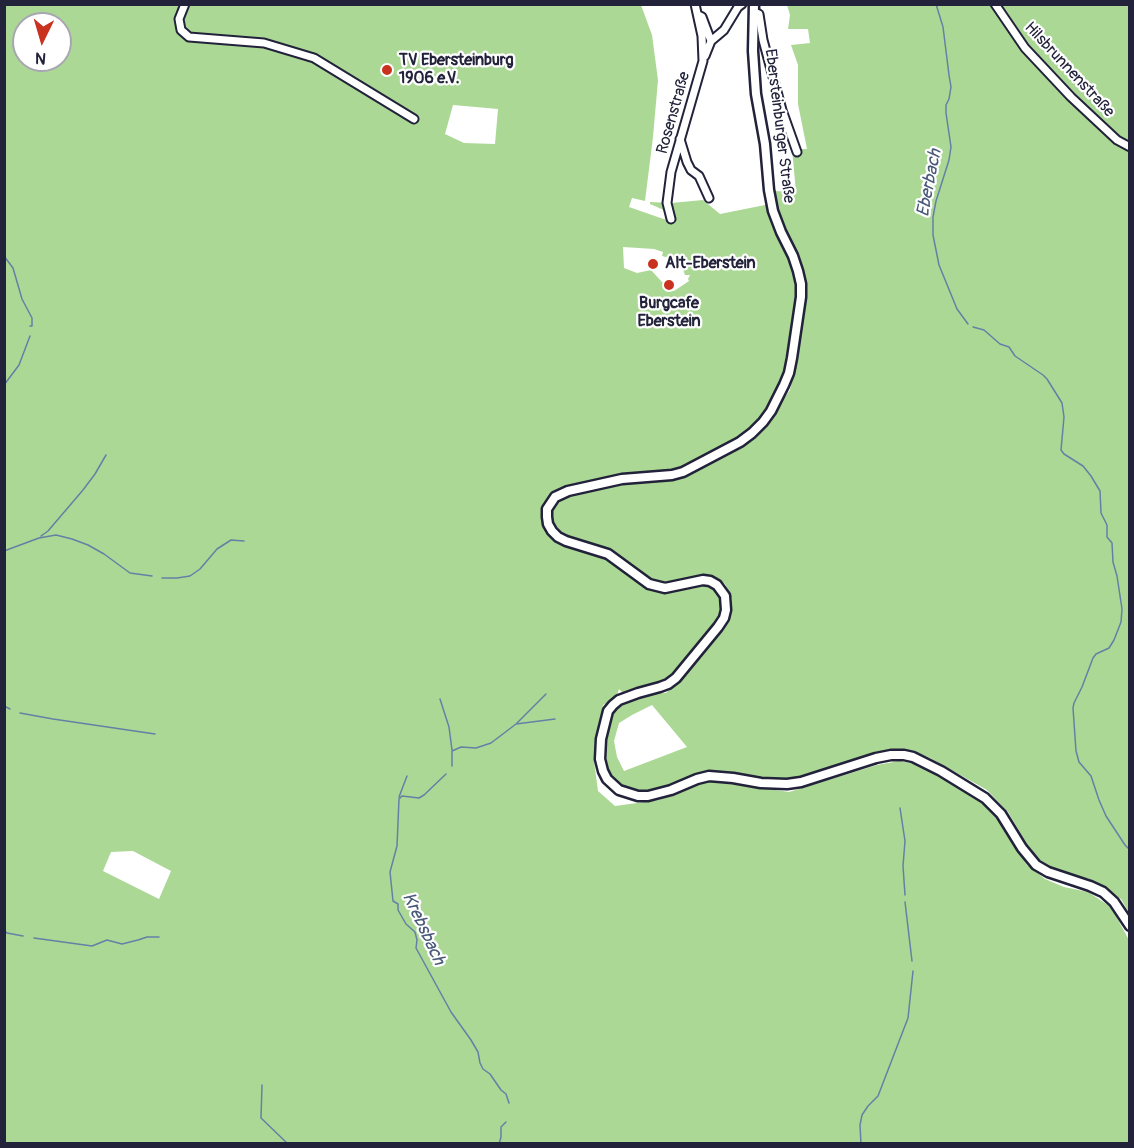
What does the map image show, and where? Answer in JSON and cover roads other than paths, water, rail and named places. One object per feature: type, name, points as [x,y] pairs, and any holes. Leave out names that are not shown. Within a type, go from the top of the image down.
[{"type":"street","points":[[185,4],[179,19],[181,30],[189,37],[264,43],[314,57],[414,119]]},
{"type":"street","name":"Rosenstraße","points":[[671,219],[667,203],[671,172],[703,61],[702,36],[695,4]]},
{"type":"street","points":[[703,61],[711,41],[724,30],[742,4]]},
{"type":"street","name":"Hilsbrunnenstraße","points":[[995,4],[1025,48],[1071,97],[1117,140],[1130,147]]},
{"type":"street","points":[[754,8],[759,14],[782,111],[797,152]]},
{"type":"street","name":"Ebersteinburger Straße","points":[[754,8],[753,51],[756,94],[773,211],[793,256],[801,284],[789,373],[771,411],[752,434],[740,442],[683,472],[622,479],[568,491],[555,498],[547,509],[548,524],[558,537],[608,554],[649,584],[664,588],[703,580],[710,581],[717,585],[726,596],[724,618],[676,678],[668,684],[619,700],[608,711],[601,739],[600,759],[603,771],[619,790],[628,794],[648,796],[697,778],[709,776],[768,784],[787,784],[801,782],[876,758],[891,755],[913,756],[985,798],[1001,814],[1022,848],[1036,865],[1048,872],[1103,892],[1114,902],[1130,926]]},
{"type":"street","name":"Rosenstraße","points":[[698,14],[702,16],[711,41]]},
{"type":"street","points":[[680,138],[687,162],[691,170],[699,176],[709,198]]},
{"type":"waterway","name":"Eberbach","points":[[936,4],[943,27],[951,87],[946,105],[951,147],[936,201],[933,235],[939,265],[957,309],[968,324]]},
{"type":"waterway","points":[[4,256],[13,268],[22,299],[32,318],[32,326],[30,326]]},
{"type":"waterway","name":"Eberbach","points":[[973,327],[984,330],[1000,344],[1009,347],[1015,356],[1047,379],[1062,403],[1064,417],[1061,450],[1083,466],[1100,491],[1101,513],[1107,525],[1107,537],[1112,543],[1113,562],[1122,609],[1121,622],[1109,648],[1096,654],[1093,658],[1074,703],[1076,751],[1079,762],[1091,776],[1106,816],[1130,850]]},
{"type":"waterway","points":[[4,385],[19,365],[30,336]]},
{"type":"waterway","points":[[41,536],[83,490],[106,455]]},
{"type":"waterway","points":[[4,551],[39,538],[56,535],[88,545],[130,573],[152,576]]},
{"type":"waterway","points":[[162,578],[190,576],[200,569],[217,549],[231,540],[244,541]]},
{"type":"waterway","points":[[517,723],[546,694]]},
{"type":"waterway","points":[[440,699],[449,727],[452,750]]},
{"type":"waterway","points":[[4,706],[10,709]]},
{"type":"waterway","points":[[20,713],[155,734]]},
{"type":"waterway","name":"Krebsbach","points":[[452,766],[452,751],[461,747],[476,748],[491,743],[516,724],[555,719]]},
{"type":"waterway","name":"Krebsbach","points":[[446,774],[419,798],[402,796],[399,799],[397,846],[390,872],[393,901],[398,904],[398,910],[406,924],[415,932],[416,948],[451,1012],[478,1052],[483,1069],[506,1094],[509,1103]]},
{"type":"waterway","points":[[399,797],[407,776]]},
{"type":"waterway","points":[[900,808],[905,841],[903,866],[905,895]]},
{"type":"waterway","points":[[905,902],[912,961]]},
{"type":"waterway","points":[[4,930],[7,933],[23,936]]},
{"type":"waterway","points":[[34,938],[92,946],[107,940],[122,944],[147,937],[159,937]]},
{"type":"waterway","points":[[861,1144],[862,1115],[878,1096],[908,1018],[913,971]]},
{"type":"waterway","points":[[262,1085],[261,1118],[288,1144]]},
{"type":"waterway","name":"Krebsbach","points":[[499,1144],[501,1127],[506,1122]]},
{"type":"place","name":"TV Ebersteinburg 1906 e.V.","points":[[387,70]]},
{"type":"place","name":"Alt-Eberstein","points":[[653,264]]},
{"type":"place","name":"Burgcafe Eberstein","points":[[669,285]]}]
